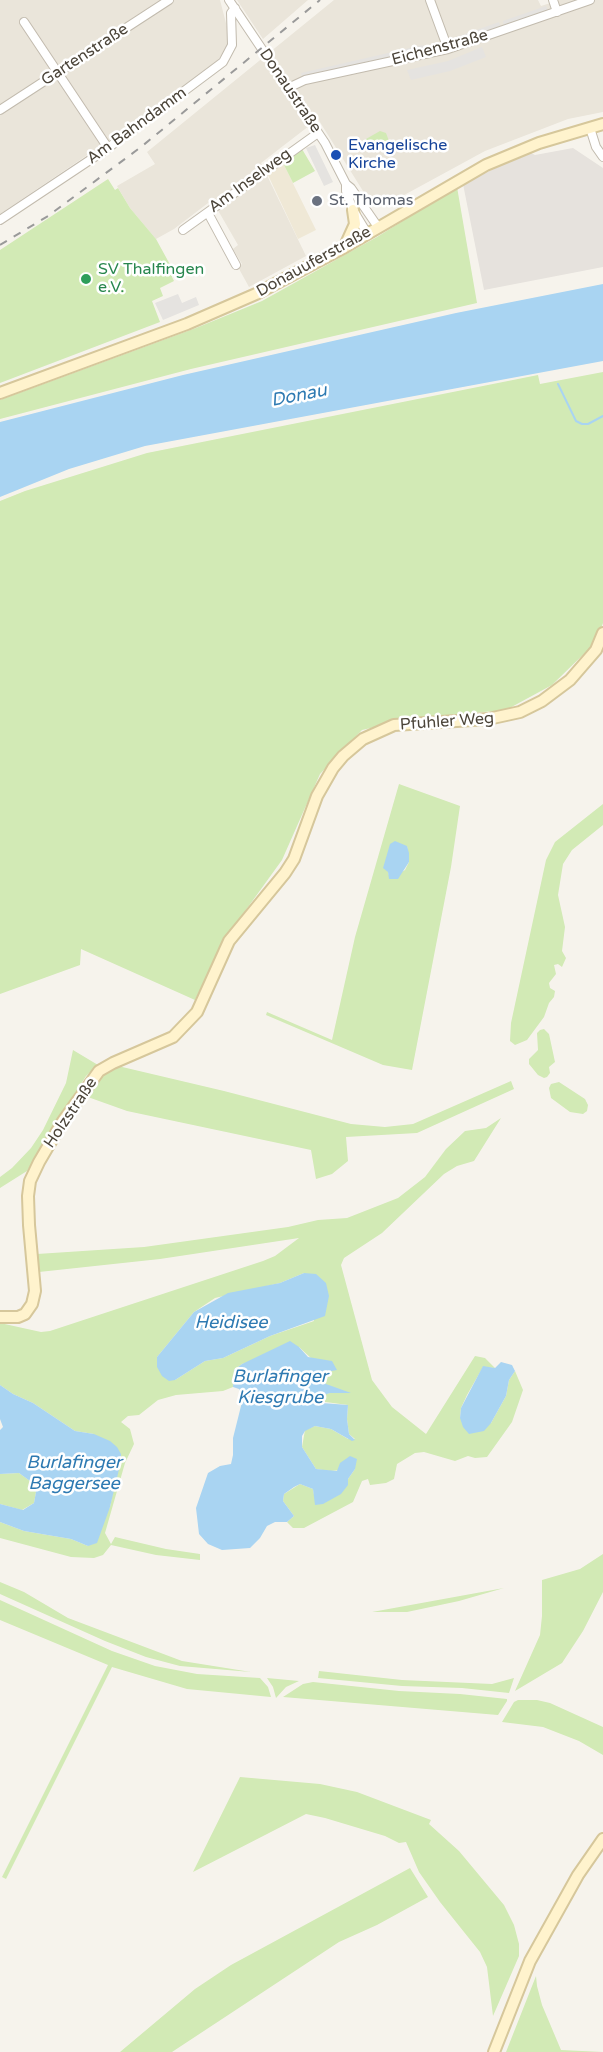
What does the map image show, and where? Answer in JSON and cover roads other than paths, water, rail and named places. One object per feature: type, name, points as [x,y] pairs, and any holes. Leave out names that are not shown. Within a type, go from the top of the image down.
[{"type":"street","name":"Gartenstraße","points":[[0,110],[169,0]]},
{"type":"street","points":[[430,0],[448,49]]},
{"type":"street","points":[[553,0],[557,12]]},
{"type":"street","name":"Eichenstraße","points":[[288,88],[305,80],[448,49],[591,0]]},
{"type":"street","name":"Donaustraße","points":[[232,3],[318,133],[346,184],[378,227]]},
{"type":"street","name":"Am Bahndamm","points":[[0,220],[108,148],[224,62],[232,45],[232,3]]},
{"type":"street","points":[[24,22],[108,148]]},
{"type":"street","name":"Donauuferstraße","points":[[0,393],[187,324],[275,285],[486,165],[538,143],[603,124]]},
{"type":"street","points":[[590,128],[596,147],[603,157]]},
{"type":"street","name":"Am Inselweg","points":[[183,230],[318,133]]},
{"type":"street","name":"Donaustraße","points":[[346,184],[346,191],[353,210],[367,233]]},
{"type":"street","points":[[345,247],[355,224],[353,210]]},
{"type":"street","points":[[208,213],[236,265]]},
{"type":"street","name":"Pfuhler Weg","points":[[306,824],[317,796],[333,768],[353,746],[363,739],[394,725],[489,719],[520,712],[542,701],[570,680],[596,650],[603,633]]},
{"type":"street","name":"Holzstraße","points":[[0,1317],[18,1317],[25,1314],[32,1304],[35,1291],[29,1225],[30,1181],[63,1121],[99,1071],[173,1037],[197,1012],[229,941],[285,873],[294,859],[306,824]]},
{"type":"street","points":[[494,2052],[530,1961],[578,1875],[603,1839]]},
{"type":"water","name":"Donau","points":[[603,284],[603,361],[145,446],[69,469],[0,497],[0,422],[183,375],[456,313]]},
{"type":"water","points":[[395,841],[407,846],[409,862],[398,879],[389,879],[388,872],[383,868],[390,844]]},
{"type":"water","name":"Heidisee","points":[[304,1273],[316,1274],[326,1283],[329,1296],[325,1316],[270,1336],[223,1358],[205,1361],[175,1380],[169,1381],[162,1376],[157,1367],[157,1357],[194,1312],[228,1293],[280,1283]]},
{"type":"water","name":"Burlafinger Kiesgrube","points":[[290,1341],[308,1357],[332,1361],[337,1370],[326,1372],[323,1379],[326,1384],[351,1393],[330,1393],[318,1397],[318,1401],[348,1405],[349,1434],[355,1440],[352,1441],[331,1429],[315,1426],[305,1431],[302,1436],[302,1447],[316,1469],[337,1471],[340,1463],[350,1456],[357,1459],[355,1469],[341,1494],[323,1504],[315,1505],[313,1489],[300,1484],[294,1487],[284,1494],[283,1501],[294,1516],[287,1522],[275,1522],[267,1526],[250,1548],[222,1550],[208,1544],[199,1534],[196,1508],[208,1473],[220,1466],[231,1464],[233,1438],[243,1398],[239,1389],[233,1387],[234,1370]]},
{"type":"water","points":[[501,1362],[512,1365],[515,1371],[509,1380],[506,1396],[484,1431],[469,1434],[460,1418],[461,1408],[483,1366],[495,1368]]},
{"type":"water","name":"Burlafinger Baggersee","points":[[0,1385],[33,1403],[75,1431],[94,1434],[117,1447],[121,1454],[121,1461],[110,1507],[97,1543],[88,1546],[71,1539],[24,1531],[0,1522],[0,1504],[23,1510],[34,1503],[36,1492],[30,1481],[19,1473],[0,1474],[0,1430],[3,1427],[0,1419]]},
{"type":"waterway","points":[[558,384],[576,421],[588,424],[603,416]]},
{"type":"railway","points":[[0,245],[48,216],[141,147],[320,0]]},
{"type":"place","name":"Evangelische Kirche","points":[[336,155]]},
{"type":"place","name":"St. Thomas","points":[[317,201]]},
{"type":"place","name":"SV Thalfingen e.V.","points":[[86,279]]}]
